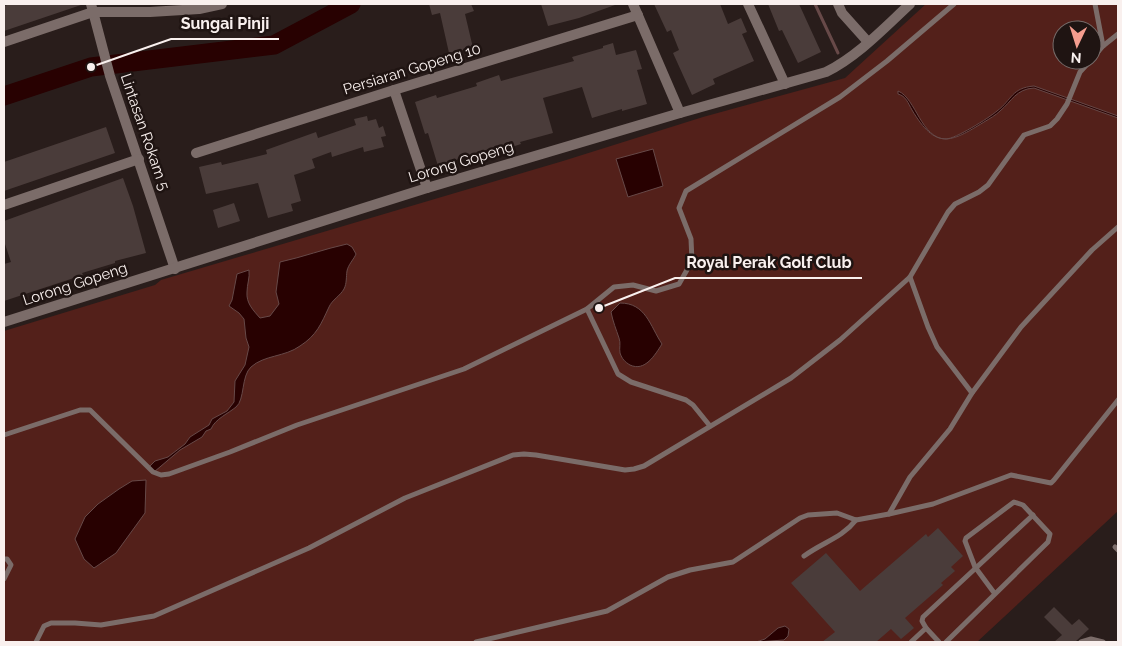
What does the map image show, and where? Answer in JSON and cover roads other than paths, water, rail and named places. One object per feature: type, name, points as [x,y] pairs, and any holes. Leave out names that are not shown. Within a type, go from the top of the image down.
[{"type":"street","points":[[4,42],[92,8],[150,12],[199,9],[222,4]]},
{"type":"street","points":[[632,4],[680,113]]},
{"type":"street","points":[[748,4],[785,84]]},
{"type":"street","points":[[838,4],[842,13],[868,42]]},
{"type":"street","name":"Lorong Gopeng","points":[[4,322],[427,188],[826,72],[840,65],[910,4]]},
{"type":"street","name":"Lintasan Rokam 5","points":[[92,8],[110,76],[175,268]]},
{"type":"street","name":"Persiaran Gopeng 10","points":[[196,153],[638,15]]},
{"type":"street","points":[[394,90],[427,188]]},
{"type":"street","points":[[4,205],[139,159]]},
{"type":"lane","points":[[4,435],[80,410],[90,410],[153,472],[161,475],[169,474],[296,425],[464,370],[587,309],[614,287],[633,285],[656,291],[679,284],[692,261],[691,239],[679,208],[686,191],[840,97],[887,61],[954,4]]},
{"type":"lane","points":[[1095,4],[1103,46],[1118,34]]},
{"type":"lane","points":[[36,642],[44,626],[51,624],[101,625],[154,616],[309,548],[405,498],[513,455],[524,454],[634,470],[644,466],[791,378],[840,340],[910,276],[943,220],[955,204],[979,192],[988,184],[1024,134],[1050,126],[1057,119],[1067,104],[1082,70]]},
{"type":"lane","points":[[889,514],[910,477],[950,429],[972,393],[1021,327],[1092,250],[1118,227]]},
{"type":"lane","points":[[910,276],[937,347],[972,393]]},
{"type":"lane","points":[[587,309],[618,374],[631,382],[686,400],[694,405],[710,426]]},
{"type":"lane","points":[[476,642],[607,611],[668,577],[690,570],[733,562],[800,518],[808,515],[837,513],[856,520],[889,514],[933,504],[1011,476],[1048,483],[1054,480],[1118,400]]},
{"type":"lane","points":[[946,642],[995,594],[1050,538],[1050,534],[1023,505],[1014,502],[966,538],[965,544],[975,567],[995,594]]},
{"type":"lane","points":[[939,642],[922,622],[923,617],[975,567],[1033,516]]},
{"type":"lane","points":[[804,556],[825,542],[844,534],[856,520]]},
{"type":"lane","points":[[4,559],[12,565],[4,579]]},
{"type":"lane","points":[[911,642],[926,628]]},
{"type":"lane","points":[[1081,642],[1090,639],[1103,642]]},
{"type":"waterway","points":[[4,96],[91,67],[274,45],[351,4]]},
{"type":"waterway","points":[[815,4],[838,53]]},
{"type":"place","name":"Sungai Pinji","points":[[91,67]]},
{"type":"place","name":"Royal Perak Golf Club","points":[[599,308]]}]
